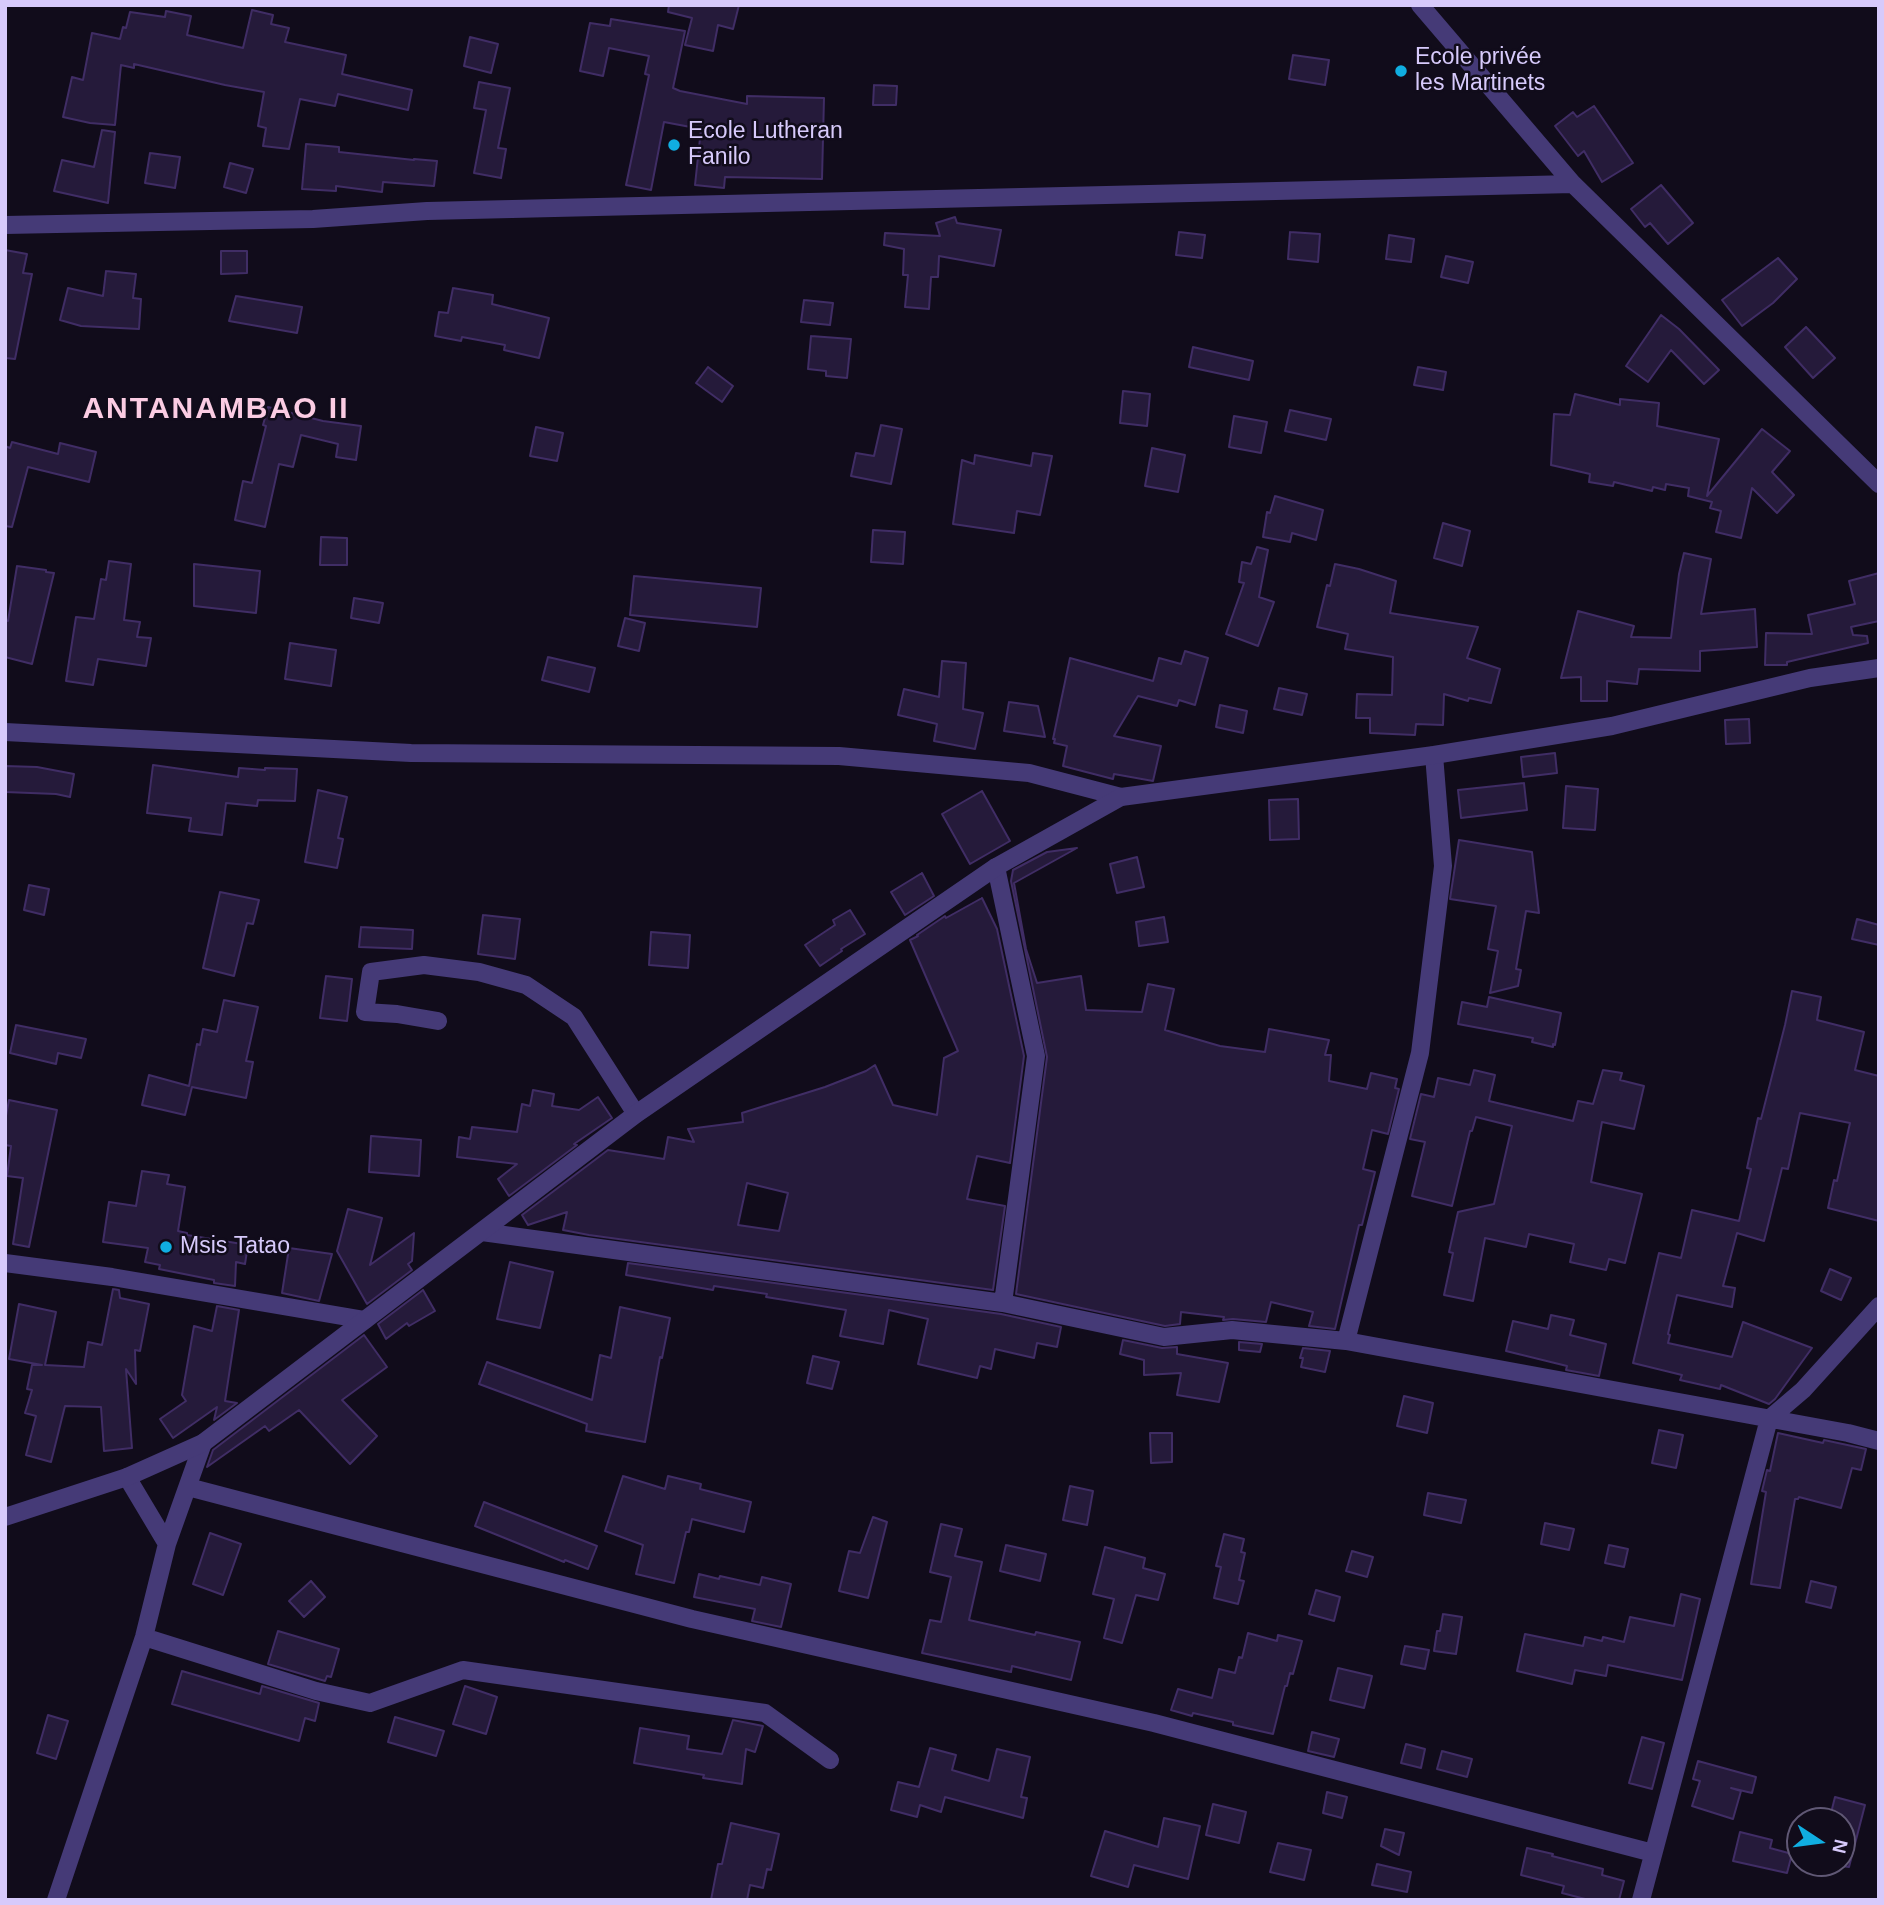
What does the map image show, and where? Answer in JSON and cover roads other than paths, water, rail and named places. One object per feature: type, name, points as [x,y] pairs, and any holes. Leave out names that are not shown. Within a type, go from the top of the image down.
[{"type":"street","points":[[1420,5],[1573,184],[1879,484]]},
{"type":"street","points":[[5,225],[313,219],[427,211],[1573,184]]},
{"type":"street","points":[[5,1517],[127,1477],[203,1443],[636,1114],[996,867],[1121,797],[1434,755],[1612,726],[1810,678],[1879,668]]},
{"type":"street","points":[[5,732],[411,753],[839,756],[1029,773],[1121,797]]},
{"type":"street","points":[[1346,1341],[1420,1053],[1443,866],[1434,755]]},
{"type":"street","points":[[996,867],[1036,1056],[1003,1303]]},
{"type":"street","points":[[438,1021],[365,1012],[371,972],[424,965],[479,972],[526,985],[574,1017],[636,1114]]},
{"type":"street","points":[[482,1232],[1003,1303],[1164,1337],[1232,1330],[1346,1341],[1848,1433],[1879,1441]]},
{"type":"street","points":[[5,1264],[112,1277],[365,1320]]},
{"type":"street","points":[[1641,1900],[1769,1419],[1803,1390],[1879,1306]]},
{"type":"street","points":[[56,1900],[144,1637],[167,1544],[203,1443]]},
{"type":"street","points":[[127,1477],[167,1544]]},
{"type":"street","points":[[188,1487],[692,1619],[1154,1723],[1653,1853]]},
{"type":"street","points":[[144,1637],[316,1691],[370,1703],[463,1670],[765,1713],[830,1760]]},
{"type":"place","name":"Ecole privée les Martinets","points":[[1401,71]]},
{"type":"place","name":"Ecole Lutheran Fanilo","points":[[674,145]]},
{"type":"place","name":"Msis Tatao","points":[[166,1247]]},
{"type":"district","name":"ANTANAMBAO II","points":[[216,410]]}]
